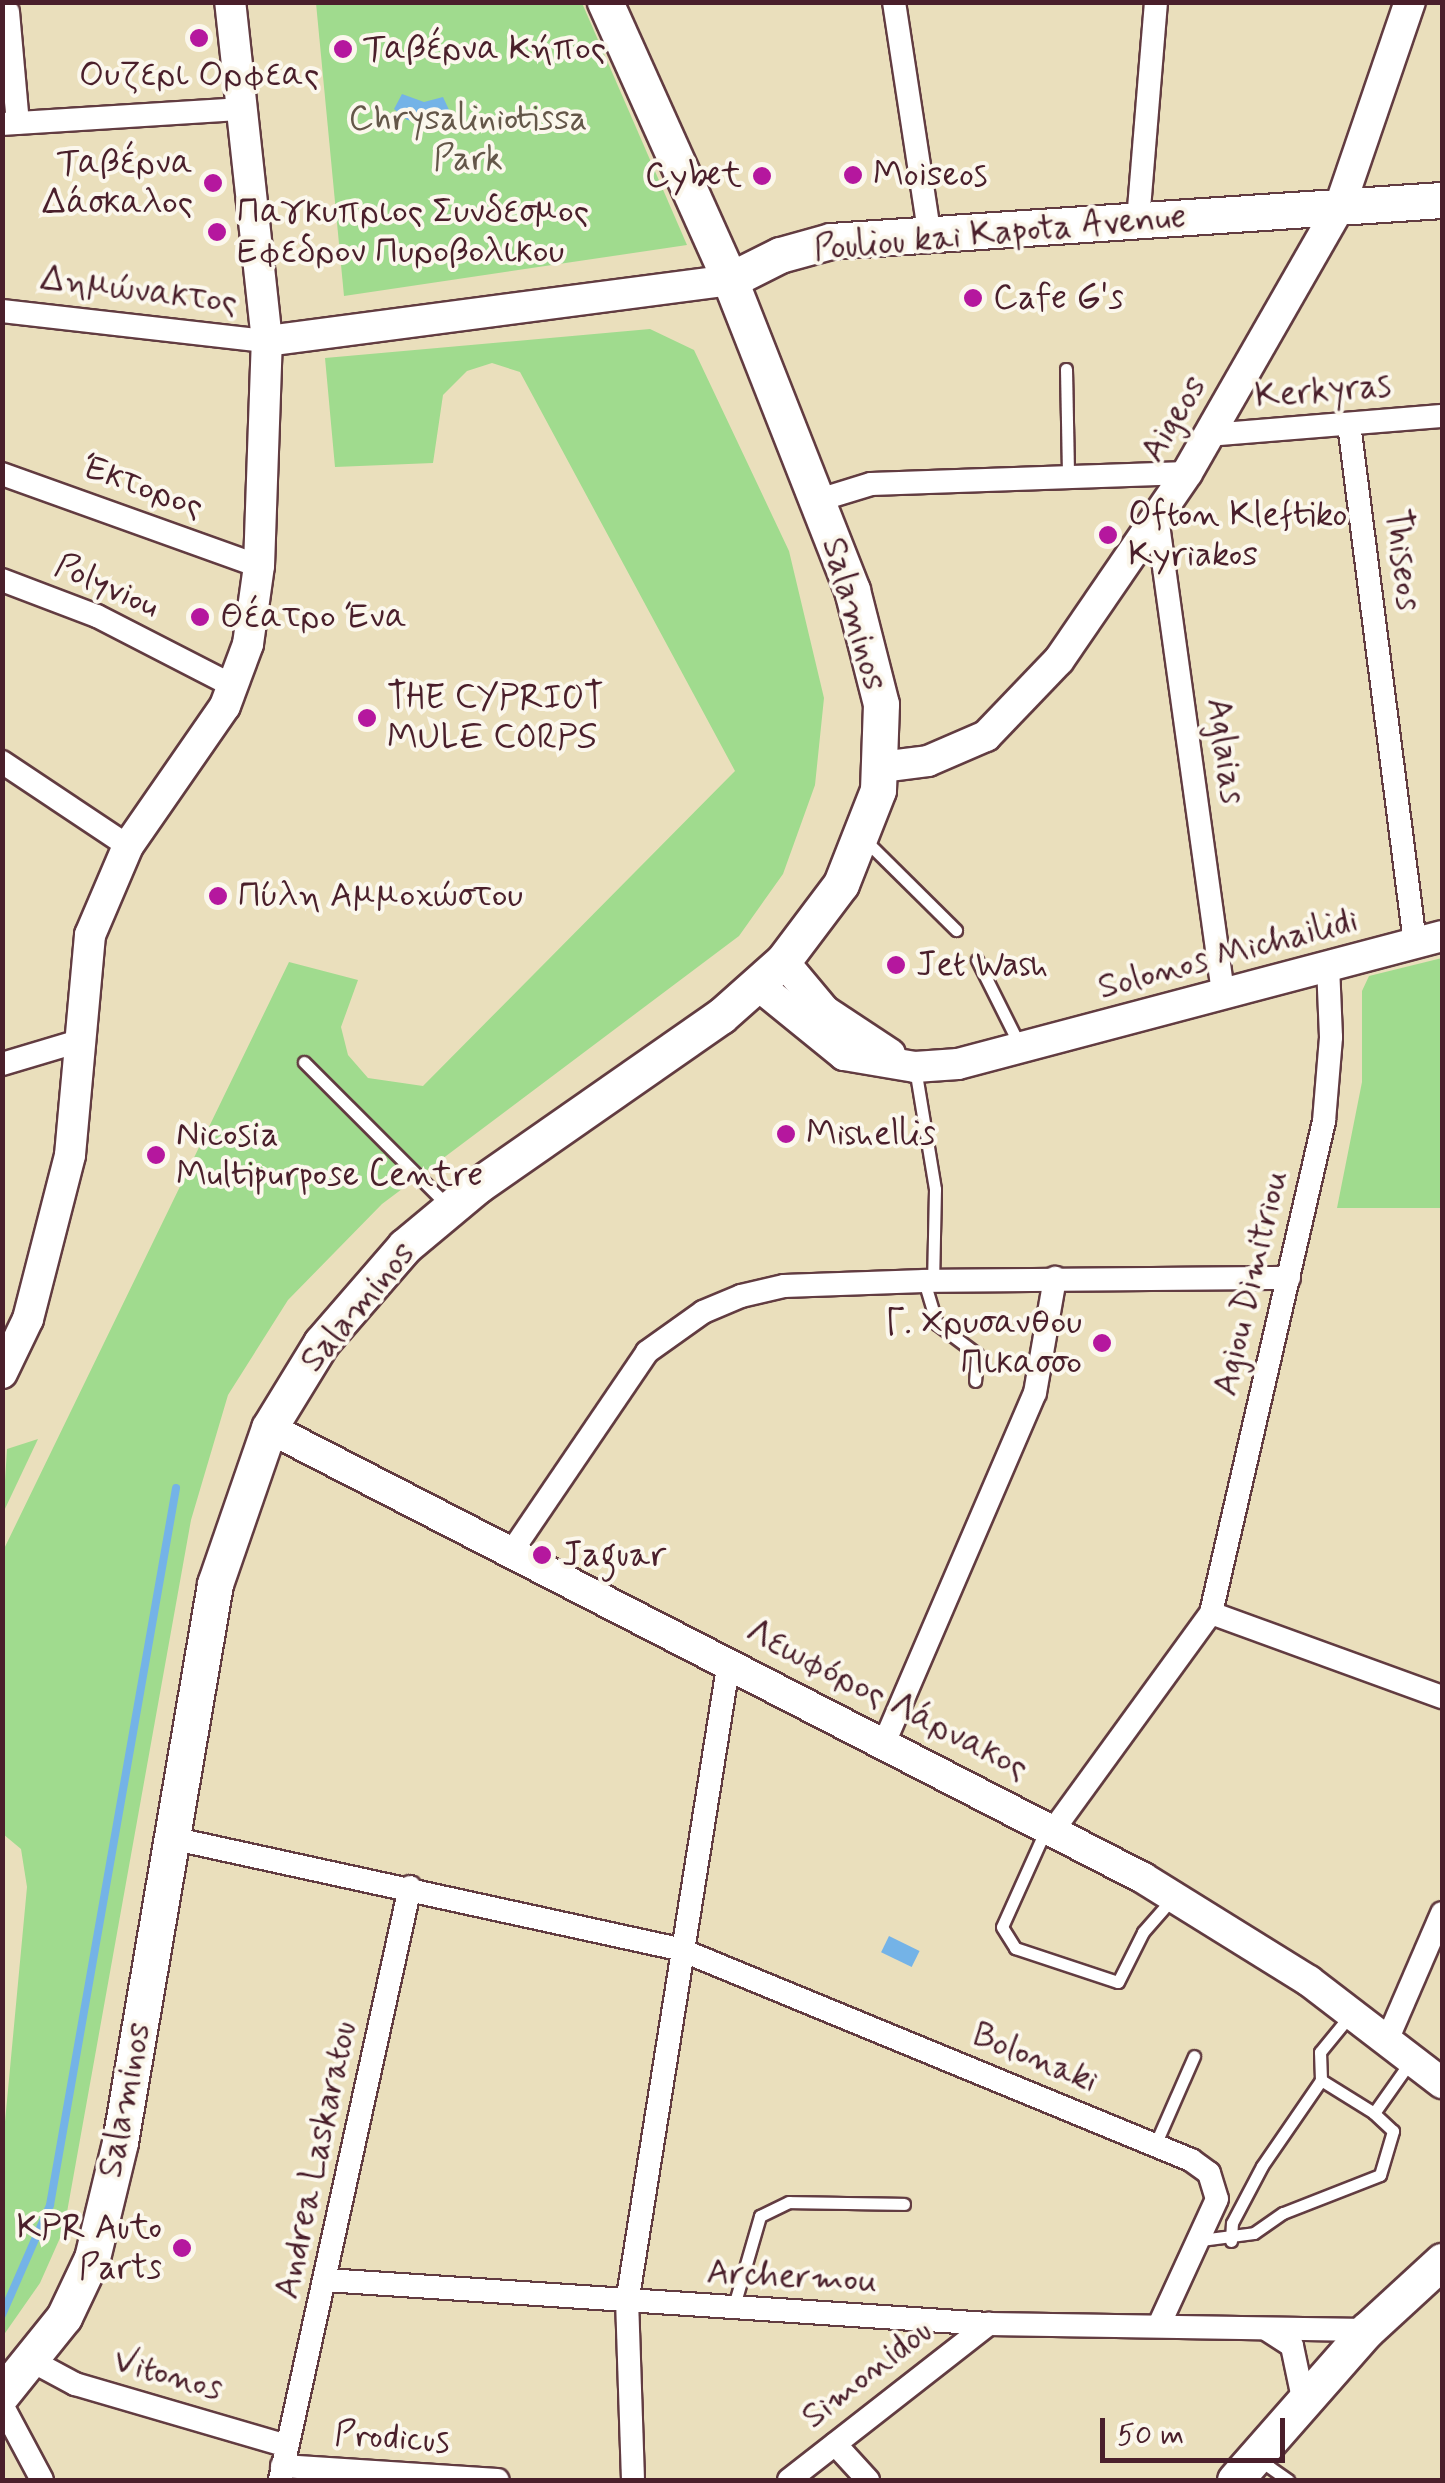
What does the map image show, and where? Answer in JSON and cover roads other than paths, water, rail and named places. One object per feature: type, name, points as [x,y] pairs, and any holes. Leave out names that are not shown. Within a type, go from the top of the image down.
[{"type":"main road","name":"Salaminos","points":[[2,2394],[34,2362],[92,2258],[120,2142],[214,1584],[269,1428],[370,1281],[450,1208],[770,973],[842,884],[862,838],[881,766],[875,670],[819,500],[730,280],[605,2]]},
{"type":"main road","name":"Pouliou kai Kapota Avenue","points":[[730,280],[799,248],[929,232],[1442,200]]},
{"type":"main road","points":[[1245,2468],[1367,2330],[1427,2291],[1442,2261]]},
{"type":"street","points":[[2,1373],[28,1318],[70,1155],[76,1042],[90,934],[128,846],[235,686],[248,644],[259,566],[267,341],[230,2]]},
{"type":"street","points":[[894,2],[929,232]]},
{"type":"street","points":[[1138,221],[1156,2]]},
{"type":"street","name":"Aigeos","points":[[881,766],[947,755],[1002,724],[1059,660],[1186,473],[1340,206],[1410,2]]},
{"type":"street","points":[[8,12],[10,123],[240,109]]},
{"type":"street","name":"Pouliou kai Kapota Avenue","points":[[267,341],[730,280]]},
{"type":"street","name":"Δημώνακτος","points":[[2,310],[267,341]]},
{"type":"street","name":"Kerkyras","points":[[1209,435],[1442,416]]},
{"type":"street","name":"Thiseos","points":[[1349,424],[1429,940]]},
{"type":"street","points":[[819,500],[870,484],[1186,473]]},
{"type":"street","name":"Έκτορος","points":[[2,474],[259,566]]},
{"type":"street","name":"Aglaias","points":[[1158,517],[1224,994]]},
{"type":"street","name":"Polyviou","points":[[2,580],[97,616],[235,686]]},
{"type":"street","points":[[2,762],[128,846]]},
{"type":"street","name":"Solonos Michailidi","points":[[915,1067],[1021,1048],[1429,940]]},
{"type":"street","name":"Agiou Dimitriou","points":[[1211,1613],[1328,1092],[1328,966]]},
{"type":"street","points":[[770,973],[867,1043],[915,1067]]},
{"type":"street","points":[[2,1064],[76,1042]]},
{"type":"street","points":[[885,1741],[1036,1393],[1055,1278]]},
{"type":"street","points":[[512,1551],[598,1418],[647,1352],[674,1329],[741,1296],[784,1286],[1055,1278],[1289,1278]]},
{"type":"street","name":"Λεωφόρος Λάρνακος","points":[[269,1428],[1051,1827],[1174,1896],[1353,2013],[1442,2084]]},
{"type":"street","points":[[1051,1827],[1211,1613],[1442,1697]]},
{"type":"street","points":[[633,2480],[627,2303],[679,1949],[728,1661]]},
{"type":"street","name":"Bolonaki","points":[[171,1838],[410,1887],[679,1949],[1190,2160],[1216,2186],[1200,2240],[1160,2323]]},
{"type":"street","name":"Andrea Laskaratou","points":[[283,2464],[410,1887]]},
{"type":"street","points":[[1388,2038],[1442,1912]]},
{"type":"street","name":"Archermou","points":[[326,2280],[627,2303],[989,2324],[1254,2324],[1367,2330]]},
{"type":"street","name":"Simonidou","points":[[789,2480],[989,2324]]},
{"type":"street","points":[[1254,2324],[1292,2346],[1302,2372],[1303,2398]]},
{"type":"street","name":"Vitonos","points":[[34,2362],[75,2384],[283,2464]]},
{"type":"street","points":[[2,2405],[42,2480]]},
{"type":"street","points":[[836,2444],[868,2480]]},
{"type":"street","name":"Prodicus","points":[[283,2464],[498,2480]]},
{"type":"lane","points":[[1066,369],[1068,477]]},
{"type":"lane","points":[[862,838],[956,930]]},
{"type":"lane","points":[[977,960],[1021,1048]]},
{"type":"lane","points":[[304,1062],[450,1208]]},
{"type":"lane","points":[[915,1067],[935,1189],[928,1282],[937,1324],[978,1354],[975,1381]]},
{"type":"lane","points":[[1051,1827],[1002,1927],[1015,1948],[1118,1982],[1143,1932],[1174,1896]]},
{"type":"lane","points":[[1231,2241],[1232,2223],[1262,2166],[1321,2080],[1320,2052],[1353,2013]]},
{"type":"lane","points":[[1155,2145],[1194,2056]]},
{"type":"lane","points":[[1374,2112],[1413,2059]]},
{"type":"lane","points":[[1200,2240],[1231,2241],[1380,2175],[1393,2130],[1374,2112],[1321,2080]]},
{"type":"lane","points":[[733,2309],[760,2216],[788,2202],[904,2204]]},
{"type":"lane","points":[[1245,2468],[1288,2480]]},
{"type":"water","points":[[402,94],[424,102],[443,97],[450,112],[429,123],[407,120],[394,109]]},
{"type":"water","points":[[889,1936],[920,1951],[912,1967],[881,1952]]},
{"type":"waterway","points":[[2,2315],[50,2205],[176,1488]]},
{"type":"place","name":"Ουζερι Ορφεας","points":[[199,38]]},
{"type":"place","name":"Ταβέρνα Κήπος","points":[[343,49]]},
{"type":"place","name":"Moiseos","points":[[853,175]]},
{"type":"place","name":"Cybet","points":[[762,176]]},
{"type":"place","name":"Ταβέρνα Δάσκαλος","points":[[213,183]]},
{"type":"place","name":"Παγκυπριος Συνδεσμος Εφεδρον Πυροβολικου","points":[[217,232]]},
{"type":"place","name":"Cafe G's","points":[[973,298]]},
{"type":"place","name":"Ofton Kleftiko Kyriakos","points":[[1108,535]]},
{"type":"place","name":"Θέατρο Ένα","points":[[200,617]]},
{"type":"place","name":"THE CYPRIOT MULE CORPS","points":[[367,718]]},
{"type":"place","name":"Πύλη Αμμοχώστου","points":[[218,896]]},
{"type":"place","name":"Jet Wash","points":[[896,965]]},
{"type":"place","name":"Mishellis","points":[[786,1134]]},
{"type":"place","name":"Nicosia Multipurpose Centre","points":[[156,1155]]},
{"type":"place","name":"Γ. Χρυσανθου Πικασσο","points":[[1102,1343]]},
{"type":"place","name":"Jaguar","points":[[542,1555]]},
{"type":"place","name":"KPR Auto Parts","points":[[182,2248]]},
{"type":"park label","name":"Chrysaliniotissa Park","points":[[468,139]]}]
